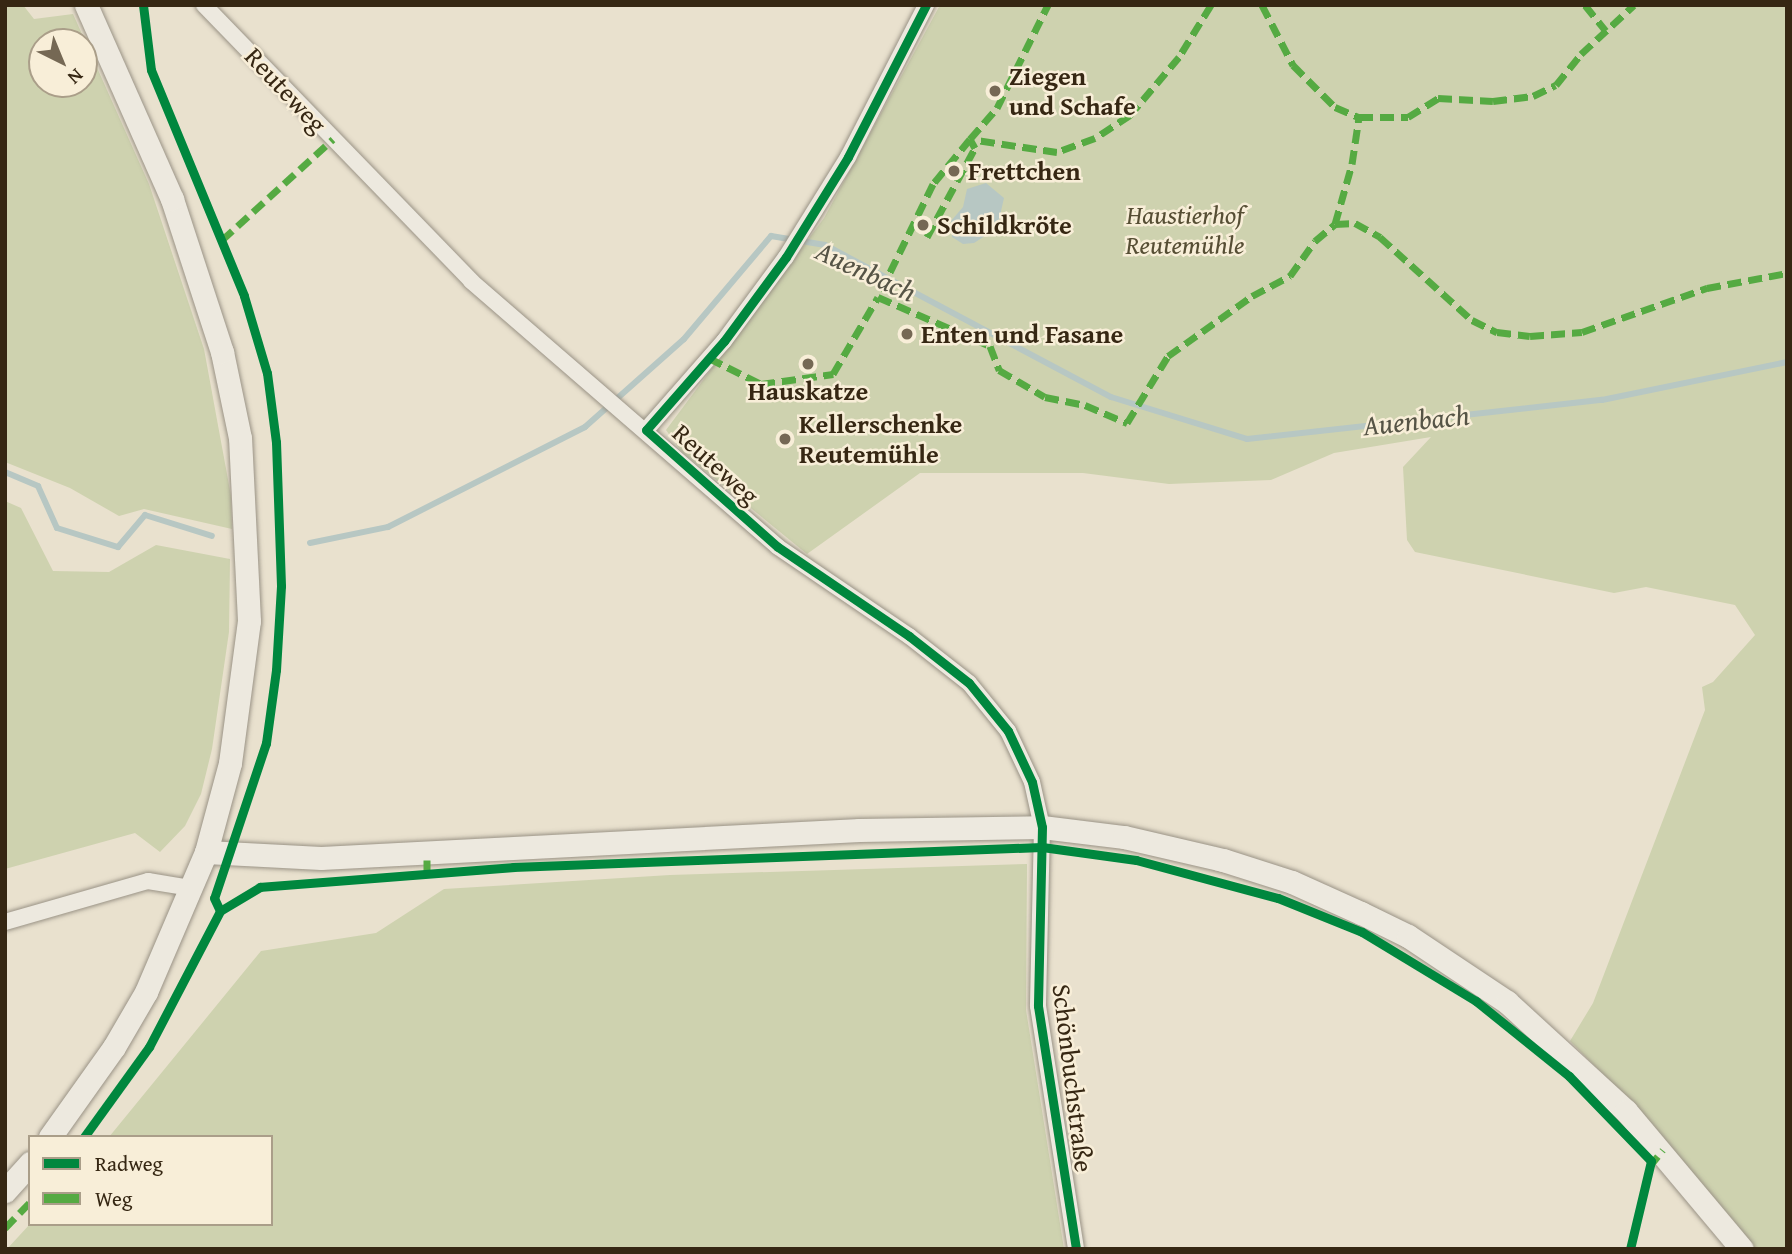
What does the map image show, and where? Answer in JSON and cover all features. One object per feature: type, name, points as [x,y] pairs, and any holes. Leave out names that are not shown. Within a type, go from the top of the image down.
[{"type":"street","points":[[51,1135],[114,1047],[146,992],[206,852],[230,763],[247,633],[240,438],[222,352],[172,199],[86,5]]},
{"type":"street","name":"Reuteweg","points":[[204,5],[471,281],[646,429],[778,547],[909,636],[969,683],[1008,731],[1032,782],[1042,827]]},
{"type":"street","name":"Reuteweg","points":[[646,429],[724,341],[786,257],[816,211],[926,5]]},
{"type":"street","points":[[206,852],[321,858],[859,830],[1042,827],[1124,837],[1257,870],[1408,936],[1507,1002],[1580,1064],[1663,1150],[1742,1249]]},
{"type":"street","name":"Schönbuchstraße","points":[[1042,827],[1038,1006],[1076,1249]]},
{"type":"street","points":[[5,922],[134,883],[148,881],[191,888]]},
{"type":"street","points":[[5,1191],[28,1165]]},
{"type":"green space","points":[[5,5],[23,5],[34,19],[73,14],[79,28],[28,28],[28,98],[98,98],[98,70],[149,184],[204,349],[231,496],[232,529],[144,509],[119,516],[70,488],[5,462]]},
{"type":"green space","name":"Haustierhof Reutemühle","points":[[940,5],[1787,5],[1787,1249],[1755,1249],[1654,1126],[1570,1041],[1593,1003],[1705,710],[1702,687],[1713,682],[1755,635],[1735,605],[1646,587],[1614,593],[1415,552],[1407,540],[1403,467],[1431,437],[1334,453],[1271,480],[1169,484],[1083,473],[920,473],[807,554],[681,451],[666,430],[824,218]]},
{"type":"green space","points":[[5,501],[21,508],[53,571],[109,572],[156,545],[230,559],[229,632],[212,749],[201,794],[185,826],[160,852],[135,833],[5,869]]},
{"type":"green space","points":[[1027,864],[1026,1010],[1064,1249],[7,1249],[28,1226],[273,1226],[273,1135],[111,1135],[261,951],[376,933],[444,889],[670,875]]},
{"type":"shaded area","points":[[986,183],[1004,198],[999,220],[988,234],[974,243],[963,244],[952,237],[951,221],[963,207],[967,189]]},
{"type":"waterway","name":"Auenbach","points":[[310,543],[388,527],[585,427],[684,339],[771,236],[825,245],[1111,397],[1247,439],[1602,400],[1787,362]]},
{"type":"waterway","name":"Auenbach","points":[[5,472],[38,486],[57,528],[118,547],[145,515],[212,536]]},
{"type":"marked path","points":[[927,237],[975,148],[970,139],[997,108],[1048,5]]},
{"type":"marked path","points":[[1211,5],[1179,57],[1130,115],[1095,138],[1057,152],[970,139],[933,184],[878,297],[990,346],[999,370],[1045,397],[1085,405],[1127,423],[1168,356],[1252,296],[1290,276],[1315,241],[1335,224],[1355,223],[1380,237],[1472,320],[1497,332],[1530,336],[1582,332],[1707,288],[1787,273]]},
{"type":"marked path","points":[[1262,5],[1293,65],[1335,107],[1359,117],[1408,117],[1438,98],[1493,101],[1533,96],[1556,85],[1581,54],[1634,5]]},
{"type":"marked path","points":[[1585,5],[1606,31]]},
{"type":"marked path","points":[[1335,224],[1352,164],[1359,117]]},
{"type":"marked path","points":[[222,240],[333,139]]},
{"type":"marked path","points":[[709,358],[761,384],[833,374],[878,297]]},
{"type":"marked path","points":[[427,854],[427,874]]},
{"type":"marked path","points":[[1649,1167],[1663,1150]]},
{"type":"marked path","points":[[5,1228],[28,1204]]},
{"type":"cycle path","points":[[143,5],[151,70],[244,296],[267,373],[276,442],[281,586],[276,670],[266,743],[214,898],[220,911]]},
{"type":"cycle path","points":[[926,5],[848,157],[786,257],[724,341],[646,430],[778,547],[909,636],[969,683],[1008,731],[1032,782],[1042,827],[1038,1006],[1076,1249]]},
{"type":"cycle path","points":[[85,1135],[149,1047],[220,911],[260,887],[513,867],[1042,847],[1136,860],[1278,898],[1362,932],[1476,1001],[1569,1076],[1651,1161],[1630,1249]]},
{"type":"place","name":"Ziegen und Schafe","points":[[995,91]]},
{"type":"place","name":"Frettchen","points":[[954,171]]},
{"type":"place","name":"Schildkröte","points":[[923,225]]},
{"type":"place","name":"Enten und Fasane","points":[[907,334]]},
{"type":"place","name":"Hauskatze","points":[[808,364]]},
{"type":"place","name":"Kellerschenke Reutemühle","points":[[785,439]]}]
